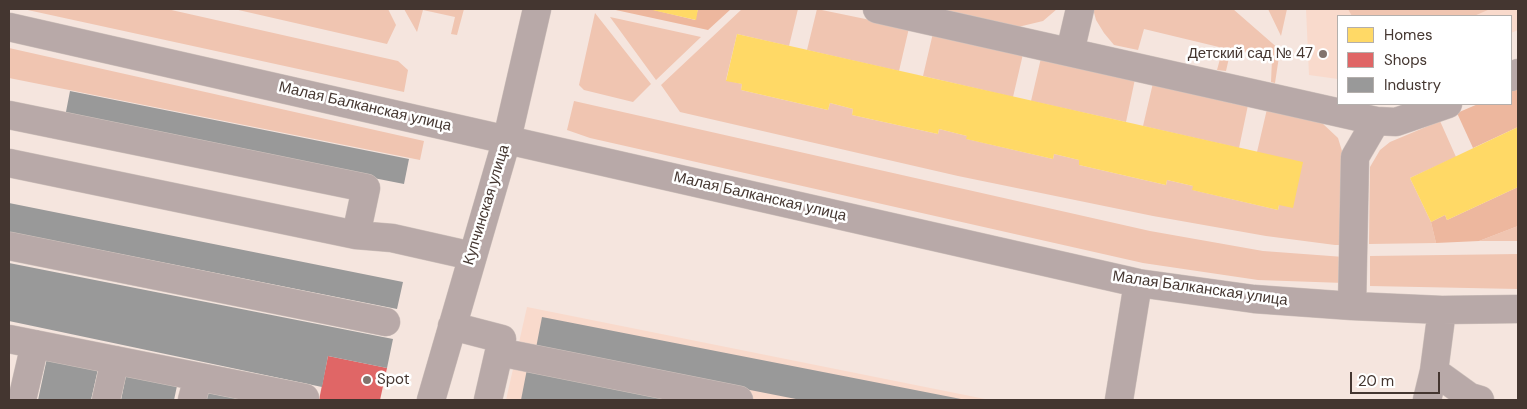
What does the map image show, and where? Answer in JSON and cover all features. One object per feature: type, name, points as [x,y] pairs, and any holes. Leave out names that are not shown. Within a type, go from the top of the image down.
[{"type":"street","name":"Купчинская улица","points":[[431,400],[507,139],[537,9]]},
{"type":"street","points":[[877,9],[1376,121],[1396,122],[1445,105]]},
{"type":"street","points":[[1070,52],[1080,9]]},
{"type":"street","name":"Малая Балканская улица","points":[[9,27],[1138,283],[1254,299],[1352,306],[1442,310],[1518,309]]},
{"type":"street","points":[[9,115],[366,188],[356,235]]},
{"type":"street","points":[[1352,306],[1355,157],[1376,121]]},
{"type":"street","points":[[9,164],[356,235],[392,238],[472,256]]},
{"type":"street","points":[[9,246],[386,322]]},
{"type":"street","points":[[1120,400],[1138,283]]},
{"type":"street","points":[[1427,400],[1434,371],[1442,310]]},
{"type":"street","points":[[452,326],[502,338],[488,400]]},
{"type":"street","points":[[22,400],[22,342],[115,360],[195,388],[305,398]]},
{"type":"street","points":[[499,352],[739,400]]},
{"type":"street","points":[[106,400],[115,360]]},
{"type":"street","points":[[1434,371],[1470,398],[1480,400]]},
{"type":"shaded area","points":[[23,9],[167,9],[398,61],[408,70],[404,92]]},
{"type":"shaded area","points":[[234,9],[388,9],[396,25],[387,44]]},
{"type":"shaded area","points":[[404,9],[464,9],[457,35],[451,34],[455,17],[423,10],[417,32]]},
{"type":"shaded area","points":[[611,9],[650,9],[695,20],[698,9],[731,9],[708,30]]},
{"type":"shaded area","points":[[742,9],[798,9],[789,46],[737,34],[726,80],[742,84],[741,90],[828,110],[830,103],[853,109],[852,115],[938,134],[939,129],[967,136],[967,139],[1053,159],[1054,154],[1079,160],[1079,165],[1166,185],[1167,180],[1193,186],[1193,190],[1278,210],[1279,205],[1257,152],[1267,109],[1321,122],[1338,138],[1342,151],[1342,242],[1340,245],[1335,245],[1266,236],[1153,216],[958,176],[680,112],[661,85]]},
{"type":"shaded area","points":[[817,9],[909,28],[899,71],[807,50]]},
{"type":"shaded area","points":[[941,9],[1057,9],[1043,21],[1018,27]]},
{"type":"shaded area","points":[[1093,9],[1233,9],[1280,50],[1275,83],[1271,82],[1272,59],[1231,49],[1226,71],[1217,70],[1223,48],[1144,29],[1138,50],[1114,45],[1096,20]]},
{"type":"shaded area","points":[[1268,9],[1287,9],[1281,36]]},
{"type":"shaded area","name":"Детский сад № 47","points":[[1306,9],[1518,9],[1518,30],[1512,33],[1512,15],[1337,15],[1337,79],[1309,75]]},
{"type":"shaded area","points":[[1348,9],[1490,9],[1476,15],[1351,15]]},
{"type":"shaded area","points":[[595,13],[651,84],[633,102],[584,90],[579,85]]},
{"type":"shaded area","points":[[610,17],[701,37],[656,80]]},
{"type":"shaded area","points":[[933,33],[1023,54],[1013,97],[923,76]]},
{"type":"shaded area","points":[[9,48],[424,141],[420,160],[9,78]]},
{"type":"shaded area","points":[[1041,58],[1135,79],[1126,122],[1031,101]]},
{"type":"shaded area","points":[[1153,83],[1248,105],[1239,148],[1143,126]]},
{"type":"shaded area","points":[[1518,86],[1518,127],[1473,148],[1457,113],[1476,105],[1512,105],[1512,89]]},
{"type":"shaded area","points":[[574,101],[1150,231],[1263,251],[1344,257],[1344,283],[1258,280],[1143,263],[590,138],[567,130]]},
{"type":"shaded area","points":[[1440,121],[1456,157],[1410,178],[1431,222],[1436,243],[1369,244],[1370,167],[1380,150],[1390,142]]},
{"type":"shaded area","points":[[1518,187],[1518,226],[1479,241],[1436,243],[1431,222],[1445,215],[1447,220]]},
{"type":"shaded area","points":[[1518,226],[1518,241],[1479,241]]},
{"type":"shaded area","points":[[1518,254],[1518,289],[1370,286],[1370,256]]},
{"type":"shaded area","points":[[527,307],[990,400],[506,400]]},
{"type":"building: Homes","points":[[648,9],[698,9],[696,20]]},
{"type":"building: Homes","points":[[737,34],[1303,162],[1293,208],[1279,205],[1278,210],[1192,190],[1193,186],[1167,180],[1166,185],[1079,165],[1079,160],[1054,154],[1053,159],[966,139],[967,136],[939,129],[938,134],[852,115],[853,109],[830,103],[828,110],[741,90],[742,84],[726,81]]},
{"type":"building: Homes","points":[[1518,127],[1518,187],[1447,220],[1445,215],[1431,222],[1410,178]]},
{"type":"building: Shops","points":[[328,356],[387,368],[380,400],[319,400]]},
{"type":"building: Industry","points":[[70,91],[409,159],[404,184],[65,117]]},
{"type":"building: Industry","points":[[9,203],[403,282],[397,309],[9,232]]},
{"type":"building: Industry","points":[[9,263],[393,339],[387,368],[328,356],[322,387],[9,321]]},
{"type":"building: Industry","points":[[542,317],[961,400],[801,400],[536,348]]},
{"type":"building: Industry","points":[[47,358],[98,369],[91,400],[38,400]]},
{"type":"building: Industry","points":[[527,369],[670,399],[670,400],[521,400]]},
{"type":"building: Industry","points":[[126,375],[177,386],[174,400],[121,400]]},
{"type":"building: Industry","points":[[208,393],[239,399],[206,400]]},
{"type":"place","name":"Детский сад № 47","points":[[1323,54]]},
{"type":"place","name":"Spot","points":[[367,380]]}]
